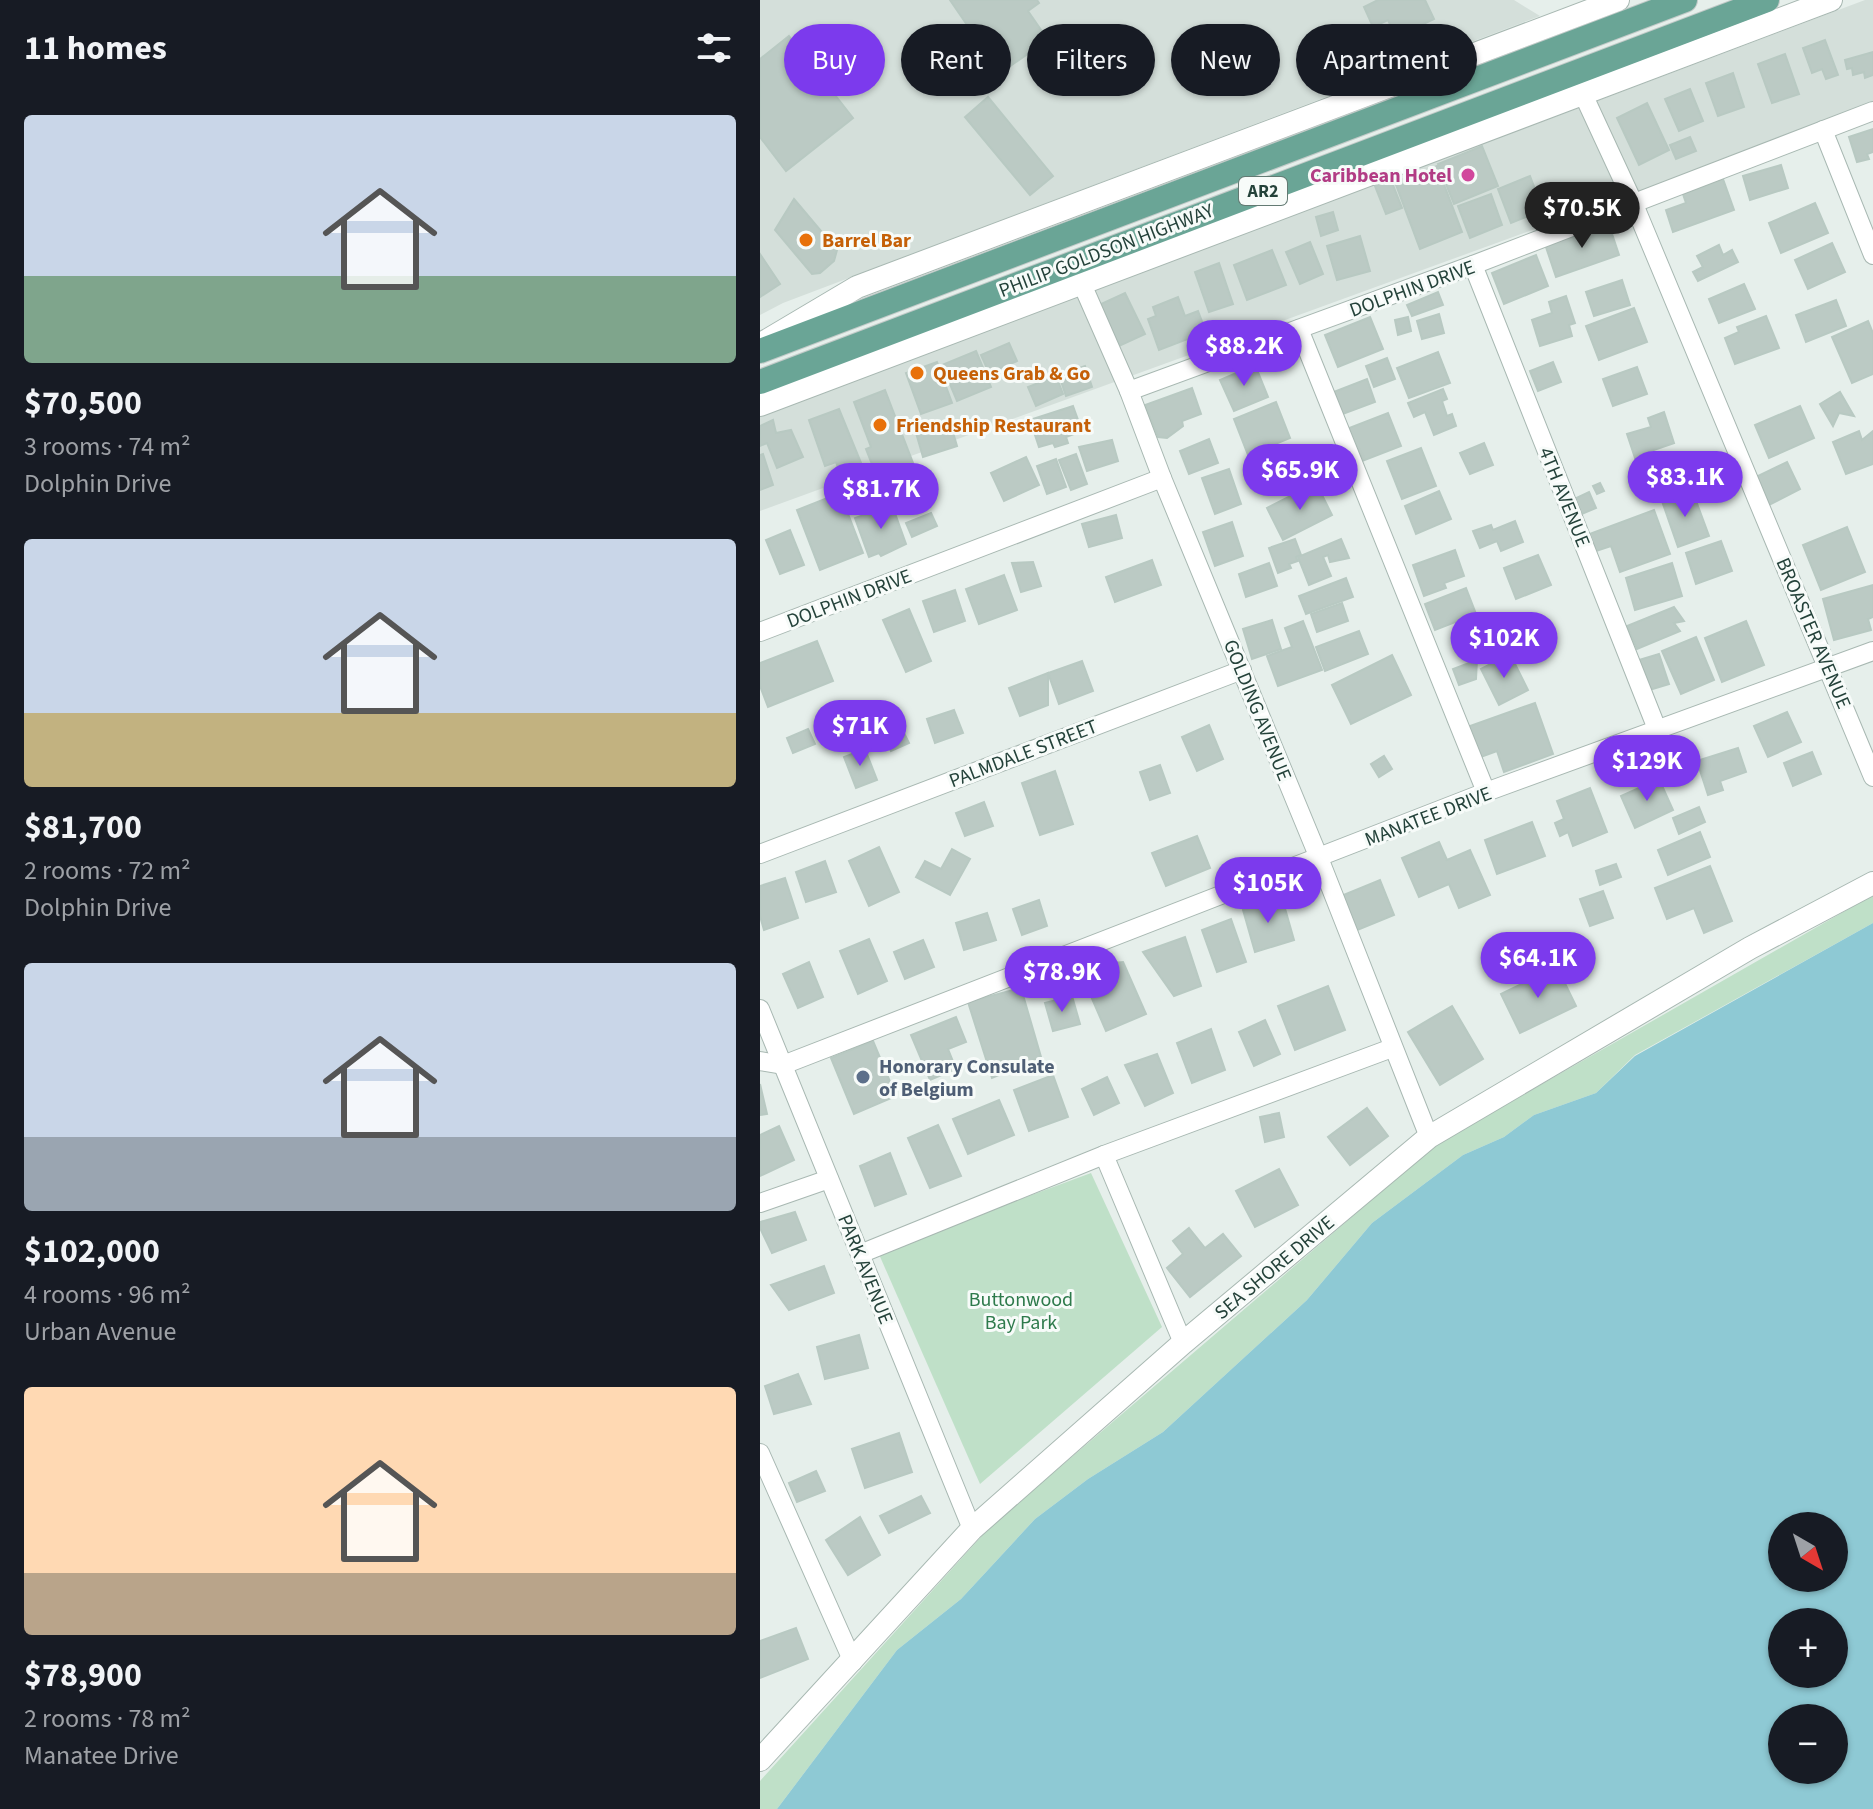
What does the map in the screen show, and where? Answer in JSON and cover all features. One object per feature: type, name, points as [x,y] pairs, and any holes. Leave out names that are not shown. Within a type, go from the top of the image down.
[{"type":"main road","name":"PHILIP GOLDSON HIGHWAY","points":[[760,351],[1685,0]]},
{"type":"main road","name":"PHILIP GOLDSON HIGHWAY","points":[[760,382],[1767,0]]},
{"type":"street","points":[[760,344],[857,287],[1618,0]]},
{"type":"street","points":[[760,405],[1831,0]]},
{"type":"street","name":"BROASTER AVENUE","points":[[1583,94],[1633,202],[1873,777]]},
{"type":"street","name":"DOLPHIN DRIVE","points":[[1129,391],[1473,265],[1873,111]]},
{"type":"street","points":[[1823,130],[1873,255]]},
{"type":"street","name":"4TH AVENUE","points":[[1473,265],[1657,729]]},
{"type":"street","name":"GOLDING AVENUE","points":[[1082,284],[1129,391],[1319,858],[1429,1137]]},
{"type":"street","points":[[1299,329],[1486,792]]},
{"type":"street","name":"DOLPHIN DRIVE","points":[[760,632],[1162,478]]},
{"type":"street","name":"MANATEE DRIVE","points":[[783,1065],[1486,792],[1873,651]]},
{"type":"street","name":"PALMDALE STREET","points":[[760,854],[1242,670]]},
{"type":"street","name":"SEA SHORE DRIVE","points":[[760,1760],[972,1529],[1183,1343],[1429,1137],[1750,948],[1873,883]]},
{"type":"street","name":"PARK AVENUE","points":[[760,1009],[972,1529]]},
{"type":"street","points":[[860,1254],[1104,1155],[1392,1048]]},
{"type":"street","points":[[760,1061],[783,1065]]},
{"type":"street","points":[[1104,1155],[1183,1343]]},
{"type":"street","points":[[760,1203],[829,1179]]},
{"type":"street","points":[[760,1453],[853,1662]]},
{"type":"shaded area","points":[[760,0],[1514,0],[1540,16],[1477,40],[1477,24],[1296,24],[1296,96],[1329,96],[783,303],[760,315]]},
{"type":"shaded area","points":[[1865,0],[1873,0],[1873,106],[760,511],[760,416]]},
{"type":"green space","points":[[1873,895],[1873,923],[1635,1055],[1596,1093],[1534,1115],[1504,1137],[1463,1155],[1372,1223],[1307,1300],[1163,1432],[1088,1479],[1035,1519],[961,1599],[897,1650],[777,1809],[760,1809],[760,1781],[989,1528],[1437,1144]]},
{"type":"green space","name":"Buttonwood Bay Park","points":[[1091,1173],[1162,1327],[980,1484],[878,1252]]},
{"type":"water","points":[[1873,923],[1873,1809],[777,1809],[897,1650],[961,1599],[1035,1519],[1088,1479],[1163,1432],[1307,1300],[1372,1223],[1463,1155],[1504,1137],[1534,1115],[1596,1093],[1635,1056]]},
{"type":"building","points":[[950,0],[1037,0],[1039,3],[1028,11],[1037,24],[1027,24],[1027,54],[1011,65],[1011,24],[966,24]]},
{"type":"building","points":[[1378,0],[1425,0],[1434,19],[1423,24],[1390,24],[1388,20],[1372,24],[1364,7]]},
{"type":"building","points":[[784,40],[784,96],[836,96],[853,118],[786,171],[760,137],[760,59]]},
{"type":"building","points":[[1825,40],[1838,75],[1826,79],[1822,69],[1812,73],[1803,48]]},
{"type":"building","points":[[1873,52],[1873,75],[1865,78],[1864,72],[1853,75],[1852,68],[1847,69],[1845,60]]},
{"type":"building","points":[[1785,54],[1799,94],[1772,103],[1758,64]]},
{"type":"building","points":[[1733,73],[1744,107],[1718,116],[1706,83]]},
{"type":"building","points":[[1690,89],[1703,121],[1679,131],[1665,99]]},
{"type":"building","points":[[988,97],[1053,176],[1030,195],[965,117]]},
{"type":"building","points":[[1647,103],[1669,150],[1639,165],[1617,118]]},
{"type":"building","points":[[1873,129],[1873,152],[1867,154],[1869,159],[1857,162],[1849,137]]},
{"type":"building","points":[[1690,137],[1696,151],[1676,159],[1670,145]]},
{"type":"building","name":"Caribbean Hotel","points":[[1482,146],[1498,186],[1454,204],[1438,164]]},
{"type":"building","points":[[1781,165],[1788,188],[1750,200],[1743,176]]},
{"type":"building","points":[[1437,166],[1462,232],[1420,249],[1395,182]]},
{"type":"building","points":[[1530,176],[1543,210],[1511,223],[1498,189]]},
{"type":"building","points":[[1723,179],[1734,210],[1673,232],[1666,210],[1686,203],[1683,194]]},
{"type":"building","points":[[1391,180],[1402,208],[1386,214],[1375,186]]},
{"type":"building","points":[[1491,194],[1502,225],[1470,238],[1458,206]]},
{"type":"building","name":"Barrel Bar","points":[[794,199],[837,250],[834,261],[820,273],[812,274],[775,230]]},
{"type":"building","points":[[1815,203],[1828,233],[1781,253],[1769,223]]},
{"type":"building","points":[[1333,212],[1338,230],[1321,236],[1316,217]]},
{"type":"building","points":[[1608,222],[1619,255],[1556,277],[1545,244]]},
{"type":"building","points":[[1360,236],[1370,271],[1337,280],[1327,246]]},
{"type":"building","points":[[1310,242],[1323,274],[1300,284],[1286,252]]},
{"type":"building","points":[[1832,243],[1845,272],[1808,289],[1795,260]]},
{"type":"building","points":[[1719,245],[1723,255],[1732,250],[1738,262],[1698,281],[1693,272],[1703,267],[1697,256]]},
{"type":"building","points":[[1272,250],[1286,285],[1247,300],[1234,265]]},
{"type":"building","points":[[760,254],[780,284],[760,297]]},
{"type":"building","points":[[1536,255],[1548,286],[1504,304],[1492,273]]},
{"type":"building","points":[[1219,263],[1233,304],[1209,312],[1195,272]]},
{"type":"building","points":[[1622,280],[1630,305],[1594,316],[1586,292]]},
{"type":"building","points":[[1744,284],[1755,309],[1719,323],[1709,299]]},
{"type":"building","points":[[1438,292],[1443,305],[1412,316],[1407,305]]},
{"type":"building","points":[[1125,293],[1145,334],[1119,346],[1099,305]]},
{"type":"building","points":[[1566,296],[1575,323],[1569,325],[1572,336],[1540,346],[1532,320],[1552,313],[1549,302]]},
{"type":"building","points":[[1178,297],[1185,316],[1198,311],[1206,332],[1159,350],[1148,319],[1156,316],[1153,307]]},
{"type":"building","points":[[1836,300],[1846,326],[1806,342],[1796,315]]},
{"type":"building","points":[[1634,308],[1647,342],[1599,360],[1586,326]]},
{"type":"building","points":[[1439,314],[1444,333],[1422,339],[1417,321]]},
{"type":"building","points":[[1766,316],[1779,348],[1735,364],[1725,338],[1739,332],[1737,327]]},
{"type":"building","points":[[1370,317],[1383,349],[1338,367],[1325,335]]},
{"type":"building","points":[[1408,317],[1411,331],[1398,335],[1395,320]]},
{"type":"building","points":[[1868,321],[1873,333],[1873,374],[1852,383],[1832,337]]},
{"type":"building","points":[[1009,343],[1017,361],[989,373],[981,355]]},
{"type":"building","points":[[976,351],[991,387],[957,401],[942,365]]},
{"type":"building","points":[[1438,352],[1450,383],[1409,398],[1397,368]]},
{"type":"building","points":[[1387,358],[1395,379],[1374,387],[1366,366]]},
{"type":"building","points":[[937,362],[952,403],[921,414],[906,373]]},
{"type":"building","points":[[1553,362],[1561,382],[1538,391],[1530,371]]},
{"type":"building","points":[[1255,365],[1268,397],[1234,411],[1220,380]]},
{"type":"building","points":[[1085,366],[1092,387],[1066,396],[1059,375]]},
{"type":"building","points":[[1637,367],[1647,394],[1613,406],[1603,379]]},
{"type":"building","points":[[1056,376],[1063,394],[1036,406],[1028,387]]},
{"type":"building","points":[[1367,379],[1375,402],[1340,415],[1331,393]]},
{"type":"building","points":[[1192,388],[1201,414],[1182,421],[1183,426],[1167,438],[1158,437],[1145,405]]},
{"type":"building","points":[[1443,389],[1447,399],[1442,401],[1447,416],[1452,414],[1456,426],[1434,435],[1425,412],[1414,417],[1408,403]]},
{"type":"building","name":"Friendship Restaurant","points":[[885,390],[913,463],[877,477],[866,449],[871,447],[854,402]]},
{"type":"building","points":[[1840,392],[1854,416],[1839,413],[1833,426],[1820,404]]},
{"type":"building","points":[[1276,402],[1290,438],[1248,455],[1234,419]]},
{"type":"building","points":[[1073,406],[1082,431],[1066,437],[1068,443],[1039,447],[1030,420]]},
{"type":"building","points":[[1800,406],[1814,438],[1769,458],[1755,425]]},
{"type":"building","points":[[839,409],[870,485],[847,493],[836,462],[825,466],[809,420]]},
{"type":"building","points":[[1664,412],[1674,443],[1645,453],[1648,460],[1637,464],[1627,434],[1651,427],[1648,418]]},
{"type":"building","points":[[1388,413],[1401,446],[1357,463],[1344,430]]},
{"type":"building","points":[[773,420],[776,433],[791,430],[803,457],[777,468],[767,443],[760,446],[760,426]]},
{"type":"building","points":[[950,422],[957,446],[923,457],[916,433]]},
{"type":"building","points":[[1859,431],[1862,440],[1873,431],[1873,464],[1846,474],[1833,442]]},
{"type":"building","points":[[1209,439],[1218,463],[1189,474],[1180,451]]},
{"type":"building","points":[[1112,440],[1118,461],[1087,471],[1079,447]]},
{"type":"building","points":[[1484,443],[1493,465],[1470,474],[1460,453]]},
{"type":"building","points":[[1421,448],[1436,486],[1402,499],[1387,461]]},
{"type":"building","points":[[1293,449],[1303,479],[1292,483],[1291,479],[1270,486],[1262,460]]},
{"type":"building","points":[[763,454],[773,485],[760,490],[760,455]]},
{"type":"building","points":[[1076,454],[1087,484],[1071,490],[1059,460]]},
{"type":"building","points":[[1026,457],[1039,485],[1004,501],[991,473]]},
{"type":"building","points":[[1056,459],[1066,487],[1047,494],[1037,466]]},
{"type":"building","points":[[1664,460],[1676,486],[1657,494],[1646,469]]},
{"type":"building","points":[[1787,462],[1800,489],[1769,505],[1756,477]]},
{"type":"building","points":[[1229,469],[1241,504],[1215,514],[1202,478]]},
{"type":"building","points":[[1316,483],[1332,515],[1283,540],[1267,508]]},
{"type":"building","points":[[1600,483],[1604,491],[1597,494],[1593,486]]},
{"type":"building","points":[[1692,490],[1709,536],[1678,547],[1662,501]]},
{"type":"building","points":[[1439,491],[1451,519],[1416,534],[1405,506]]},
{"type":"building","points":[[1589,492],[1596,508],[1577,516],[1570,501]]},
{"type":"building","points":[[840,493],[863,553],[820,570],[797,510]]},
{"type":"building","points":[[892,505],[906,544],[881,556],[879,553],[869,557],[855,518]]},
{"type":"building","points":[[1654,510],[1670,554],[1620,572],[1611,546],[1590,553],[1584,536]]},
{"type":"building","points":[[931,513],[937,526],[912,537],[906,523]]},
{"type":"building","points":[[1116,515],[1122,538],[1089,547],[1082,524]]},
{"type":"building","points":[[1515,521],[1523,542],[1501,551],[1497,541],[1480,548],[1473,531],[1491,525],[1493,530]]},
{"type":"building","points":[[1232,522],[1243,556],[1215,566],[1203,532]]},
{"type":"building","points":[[1847,527],[1865,572],[1821,590],[1803,545]]},
{"type":"building","points":[[790,530],[804,565],[780,574],[766,540]]},
{"type":"building","points":[[1295,539],[1301,555],[1296,557],[1298,561],[1289,564],[1291,568],[1278,573],[1269,548]]},
{"type":"building","points":[[1341,539],[1349,558],[1330,562],[1328,555],[1323,557],[1331,576],[1309,585],[1298,557]]},
{"type":"building","points":[[1721,541],[1732,571],[1696,584],[1686,553]]},
{"type":"building","points":[[1455,550],[1464,576],[1444,583],[1446,588],[1424,596],[1413,565]]},
{"type":"building","points":[[1538,555],[1551,585],[1516,599],[1504,568]]},
{"type":"building","points":[[1152,560],[1161,585],[1115,602],[1106,577]]},
{"type":"building","points":[[1033,562],[1041,586],[1021,592],[1012,563]]},
{"type":"building","points":[[1269,563],[1277,586],[1246,597],[1239,574]]},
{"type":"building","points":[[1672,563],[1682,596],[1635,610],[1626,578]]},
{"type":"building","points":[[1004,575],[1017,610],[979,624],[966,589]]},
{"type":"building","points":[[1346,578],[1353,597],[1306,614],[1299,596]]},
{"type":"building","points":[[1873,585],[1873,617],[1868,619],[1871,630],[1834,640],[1823,599]]},
{"type":"building","points":[[1466,588],[1476,614],[1435,630],[1425,604]]},
{"type":"building","points":[[955,590],[965,621],[934,632],[923,601]]},
{"type":"building","points":[[1342,603],[1348,621],[1317,632],[1311,614]]},
{"type":"building","points":[[1674,607],[1684,621],[1674,623],[1680,631],[1637,649],[1627,626]]},
{"type":"building","points":[[909,609],[931,661],[906,672],[883,620]]},
{"type":"building","points":[[1272,620],[1281,649],[1252,659],[1243,629]]},
{"type":"building","points":[[1303,621],[1322,670],[1278,686],[1267,656],[1292,647],[1285,628]]},
{"type":"building","points":[[1746,621],[1764,665],[1722,682],[1705,638]]},
{"type":"building","points":[[1359,631],[1368,654],[1325,671],[1316,647]]},
{"type":"building","points":[[1696,637],[1714,680],[1681,694],[1662,651]]},
{"type":"building","points":[[817,641],[833,681],[768,707],[760,686],[760,663]]},
{"type":"building","points":[[1510,654],[1528,690],[1499,705],[1481,669]]},
{"type":"building","points":[[1659,654],[1669,684],[1646,691],[1636,661]]},
{"type":"building","points":[[1392,655],[1411,695],[1351,724],[1332,685]]},
{"type":"building","points":[[1477,660],[1476,679],[1459,685],[1453,669]]},
{"type":"building","points":[[1082,661],[1093,691],[1059,704],[1048,673]]},
{"type":"building","points":[[1048,673],[1048,705],[1020,716],[1009,688]]},
{"type":"building","points":[[1535,703],[1553,754],[1504,772],[1497,751],[1478,758],[1467,727]]},
{"type":"building","points":[[954,710],[963,733],[935,743],[927,719]]},
{"type":"building","points":[[1787,712],[1801,742],[1768,757],[1754,726]]},
{"type":"building","points":[[897,719],[909,743],[891,751],[880,727]]},
{"type":"building","points":[[1209,725],[1223,759],[1197,771],[1182,737]]},
{"type":"building","points":[[808,729],[815,744],[793,753],[787,738]]},
{"type":"building","points":[[1738,748],[1746,772],[1720,781],[1723,790],[1708,795],[1697,761]]},
{"type":"building","points":[[865,749],[877,780],[856,788],[844,757]]},
{"type":"building","points":[[1812,752],[1821,774],[1793,786],[1784,763]]},
{"type":"building","points":[[1384,756],[1392,769],[1379,777],[1371,764]]},
{"type":"building","points":[[1624,759],[1636,777],[1624,785],[1613,767]]},
{"type":"building","points":[[1160,765],[1170,793],[1150,800],[1140,772]]},
{"type":"building","points":[[1055,771],[1073,824],[1040,835],[1022,783]]},
{"type":"building","points":[[1659,779],[1673,810],[1635,828],[1621,796]]},
{"type":"building","points":[[1590,788],[1607,832],[1573,846],[1568,832],[1560,836],[1555,823],[1564,819],[1557,801]]},
{"type":"building","points":[[984,802],[993,826],[965,836],[956,813]]},
{"type":"building","points":[[1699,807],[1705,822],[1679,834],[1673,818]]},
{"type":"building","points":[[1532,822],[1545,856],[1497,874],[1485,840]]},
{"type":"building","points":[[1700,832],[1710,857],[1668,875],[1658,850]]},
{"type":"building","points":[[1197,836],[1210,868],[1166,886],[1152,853]]},
{"type":"building","points":[[1439,842],[1447,860],[1470,850],[1490,895],[1459,908],[1449,884],[1419,897],[1402,858]]},
{"type":"building","points":[[879,847],[899,892],[869,906],[849,861]]},
{"type":"building","points":[[952,849],[970,859],[950,895],[916,877],[925,861],[941,869]]},
{"type":"building","points":[[825,861],[836,892],[806,902],[796,872]]},
{"type":"building","points":[[1616,864],[1621,877],[1600,885],[1596,871]]},
{"type":"building","points":[[1710,866],[1732,921],[1704,933],[1694,908],[1667,919],[1655,888]]},
{"type":"building","points":[[785,878],[798,918],[764,930],[760,916],[760,886]]},
{"type":"building","points":[[1380,880],[1394,915],[1355,931],[1341,896]]},
{"type":"building","points":[[1603,891],[1613,918],[1590,926],[1580,899]]},
{"type":"building","points":[[1282,898],[1294,940],[1255,952],[1243,910]]},
{"type":"building","points":[[1039,900],[1047,926],[1022,935],[1013,909]]},
{"type":"building","points":[[987,913],[996,940],[964,950],[956,923]]},
{"type":"building","points":[[1231,919],[1246,962],[1217,972],[1202,930]]},
{"type":"building","points":[[1185,937],[1201,986],[1174,996],[1143,952]]},
{"type":"building","points":[[869,939],[887,981],[858,994],[840,951]]},
{"type":"building","points":[[923,940],[934,967],[905,979],[894,952]]},
{"type":"building","points":[[809,962],[823,997],[798,1008],[783,974]]},
{"type":"building","points":[[1123,962],[1146,1014],[1106,1031],[1078,966]]},
{"type":"building","points":[[1557,967],[1576,1006],[1520,1033],[1501,994]]},
{"type":"building","points":[[1328,986],[1345,1030],[1295,1050],[1278,1006]]},
{"type":"building","points":[[1021,988],[1041,1057],[992,1078],[968,1002]]},
{"type":"building","points":[[1072,996],[1080,1024],[1053,1031],[1045,1003]]},
{"type":"building","points":[[1452,1006],[1483,1059],[1440,1085],[1408,1032]]},
{"type":"building","points":[[956,1017],[966,1042],[948,1049],[956,1069],[930,1080],[911,1035]]},
{"type":"building","points":[[1265,1020],[1280,1054],[1254,1066],[1239,1032]]},
{"type":"building","points":[[1211,1029],[1225,1070],[1192,1083],[1177,1043]]},
{"type":"building","name":"Honorary Consulate of Belgium","points":[[873,1041],[896,1096],[854,1114],[831,1058]]},
{"type":"building","points":[[1157,1054],[1173,1093],[1145,1106],[1125,1065]]},
{"type":"building","points":[[1053,1075],[1068,1117],[1029,1131],[1014,1090]]},
{"type":"building","points":[[1107,1077],[1119,1103],[1094,1115],[1082,1089]]},
{"type":"building","points":[[760,1084],[767,1114],[760,1115]]},
{"type":"building","points":[[999,1100],[1014,1135],[968,1154],[953,1119]]},
{"type":"building","points":[[1367,1108],[1388,1136],[1350,1165],[1328,1137]]},
{"type":"building","points":[[1279,1113],[1284,1137],[1265,1142],[1260,1117]]},
{"type":"building","points":[[938,1125],[961,1176],[930,1188],[908,1138]]},
{"type":"building","points":[[779,1126],[794,1160],[760,1176],[760,1135]]},
{"type":"building","points":[[890,1153],[906,1194],[875,1206],[860,1166]]},
{"type":"building","points":[[1279,1169],[1298,1205],[1255,1227],[1236,1191]]},
{"type":"building","points":[[795,1212],[806,1240],[772,1253],[760,1222]]},
{"type":"building","points":[[1189,1228],[1205,1248],[1223,1234],[1241,1256],[1190,1297],[1167,1268],[1183,1254],[1173,1241]]},
{"type":"building","points":[[824,1266],[834,1293],[789,1310],[771,1285]]},
{"type":"building","points":[[859,1335],[868,1368],[825,1379],[817,1347]]},
{"type":"building","points":[[798,1374],[811,1404],[774,1414],[765,1386]]},
{"type":"building","points":[[899,1433],[912,1472],[865,1488],[852,1449]]},
{"type":"building","points":[[816,1471],[825,1491],[797,1502],[789,1483]]},
{"type":"building","points":[[921,1496],[930,1513],[889,1533],[880,1516]]},
{"type":"building","points":[[860,1517],[880,1555],[848,1575],[826,1540]]},
{"type":"building","points":[[796,1628],[808,1659],[760,1678],[760,1641]]},
{"type":"place","name":"Caribbean Hotel","points":[[1468,175]]},
{"type":"place","name":"Barrel Bar","points":[[806,240]]},
{"type":"place","name":"Queens Grab & Go","points":[[917,373]]},
{"type":"place","name":"Friendship Restaurant","points":[[880,425]]},
{"type":"place","name":"Honorary Consulate of Belgium","points":[[863,1077]]}]
